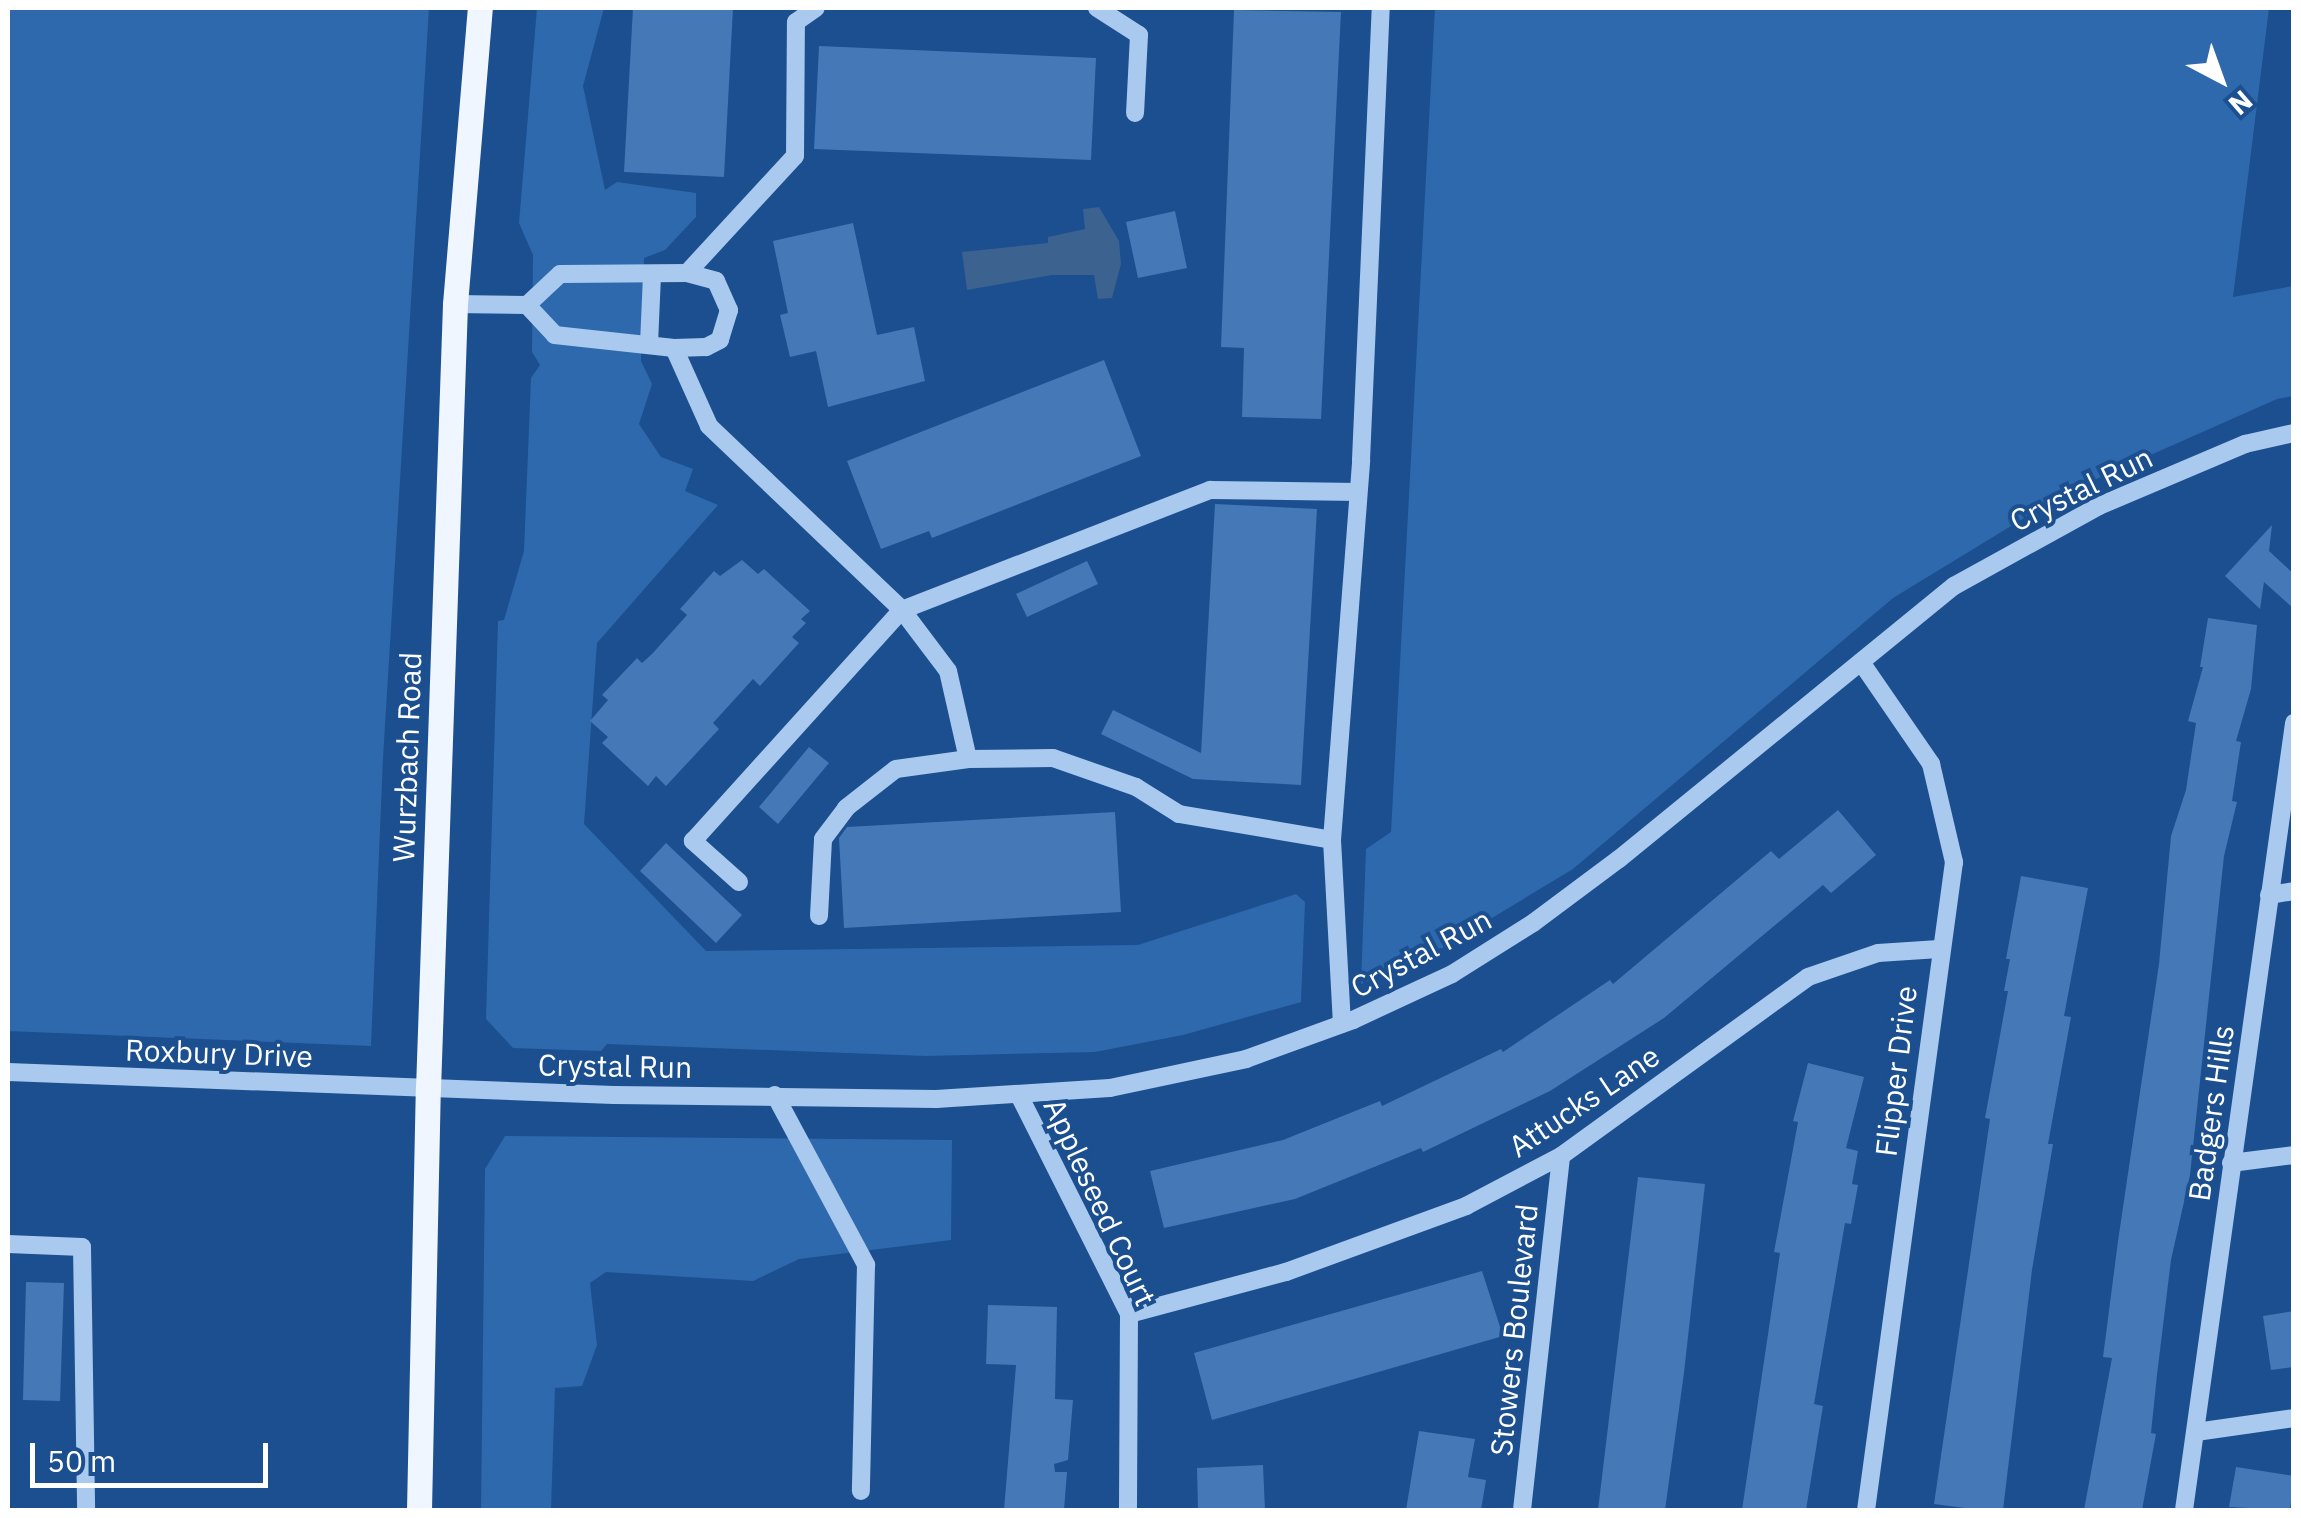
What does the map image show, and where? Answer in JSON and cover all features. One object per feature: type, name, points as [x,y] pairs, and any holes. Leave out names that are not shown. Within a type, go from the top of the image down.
[{"type":"main road","name":"Wurzbach Road","points":[[419,1510],[428,1089],[456,304],[480,8]]},
{"type":"street","points":[[687,273],[795,156],[796,22],[816,8]]},
{"type":"street","points":[[1097,8],[1139,35],[1135,113]]},
{"type":"street","points":[[1342,1024],[1332,840],[1358,492],[1380,8]]},
{"type":"street","points":[[456,304],[527,305],[560,274],[687,273],[716,281],[726,296],[727,327],[720,340],[706,347],[674,348],[555,334],[527,305]]},
{"type":"street","points":[[649,344],[652,274]]},
{"type":"street","points":[[674,348],[709,426],[902,610],[948,671],[968,758]]},
{"type":"street","name":"Crystal Run","points":[[428,1089],[936,1100],[1110,1088],[1246,1059],[1342,1024],[1452,974],[1533,923],[1954,586],[2099,506],[2245,444],[2294,433]]},
{"type":"street","points":[[739,882],[693,841],[902,610],[1210,490],[1358,492]]},
{"type":"street","name":"Flipper Drive","points":[[1861,662],[1931,764],[1954,862],[1939,950],[1866,1510]]},
{"type":"street","name":"Badgers Hills","points":[[2184,1510],[2294,724]]},
{"type":"street","points":[[819,916],[822,838],[846,808],[896,769],[968,758],[1053,758],[1136,786],[1179,814],[1332,840]]},
{"type":"street","points":[[2268,894],[2294,891]]},
{"type":"street","name":"Attucks Lane","points":[[1129,1314],[1286,1272],[1466,1206],[1560,1156],[1808,977],[1878,953],[1939,950]]},
{"type":"street","name":"Roxbury Drive","points":[[8,1072],[428,1089]]},
{"type":"street","points":[[775,1095],[866,1264],[861,1491]]},
{"type":"street","name":"Appleseed Court","points":[[1020,1096],[1129,1314],[1128,1510]]},
{"type":"street","points":[[2231,1163],[2294,1154]]},
{"type":"street","name":"Stowers Boulevard","points":[[1522,1510],[1560,1156]]},
{"type":"street","points":[[8,1244],[82,1247],[86,1510]]},
{"type":"street","points":[[2196,1432],[2294,1418]]},
{"type":"shaded area","points":[[8,8],[429,8],[383,758],[371,1046],[8,1031]]},
{"type":"shaded area","points":[[537,8],[604,8],[583,86],[605,190],[617,182],[696,193],[696,217],[665,250],[644,258],[641,361],[652,384],[639,424],[661,457],[693,469],[685,491],[718,505],[597,643],[584,824],[706,951],[1138,945],[1296,894],[1305,902],[1301,1002],[1183,1035],[1095,1052],[926,1056],[607,1044],[601,1051],[513,1048],[486,1019],[498,621],[504,620],[524,551],[531,378],[540,365],[532,352],[533,255],[519,223]]},
{"type":"shaded area","points":[[1435,8],[2269,8],[2233,297],[2293,286],[2293,396],[2277,399],[2067,492],[1893,598],[1573,869],[1429,956],[1361,984],[1366,849],[1391,832]]},
{"type":"shaded area","points":[[1099,207],[1119,241],[1121,264],[1112,298],[1098,299],[1094,275],[1052,275],[967,290],[962,252],[1048,243],[1048,237],[1085,229],[1083,209]]},
{"type":"shaded area","points":[[505,1136],[952,1140],[951,1240],[799,1259],[753,1281],[606,1272],[590,1283],[597,1345],[582,1386],[555,1388],[551,1510],[481,1510],[485,1169]]},
{"type":"building","points":[[633,8],[733,8],[724,177],[624,172]]},
{"type":"building","points":[[1234,10],[1341,12],[1321,419],[1242,417],[1244,348],[1221,347]]},
{"type":"building","points":[[819,46],[1096,58],[1091,160],[814,149]]},
{"type":"building","points":[[1175,211],[1187,268],[1138,278],[1126,222]]},
{"type":"building","points":[[853,223],[877,335],[914,327],[925,381],[828,407],[816,351],[790,357],[780,315],[788,313],[773,241]]},
{"type":"building","points":[[1104,360],[1141,456],[932,538],[929,531],[881,549],[847,461]]},
{"type":"building","points":[[1215,504],[1317,509],[1301,785],[1193,779],[1101,734],[1113,710],[1201,753]]},
{"type":"building","points":[[2272,525],[2269,551],[2294,574],[2294,609],[2264,582],[2260,609],[2225,576]]},
{"type":"building","points":[[742,560],[758,574],[764,569],[810,611],[801,619],[806,623],[792,637],[799,643],[760,686],[753,679],[713,723],[719,729],[666,786],[656,776],[648,786],[602,743],[608,737],[590,721],[608,700],[602,695],[637,658],[642,663],[652,654],[687,615],[680,609],[714,571],[720,576]]},
{"type":"building","points":[[1087,561],[1098,584],[1027,617],[1016,594]]},
{"type":"building","points":[[2208,618],[2257,625],[2251,689],[2236,741],[2241,742],[2232,801],[2237,802],[2224,856],[2190,1175],[2171,1260],[2151,1433],[2156,1434],[2142,1510],[2084,1510],[2112,1358],[2103,1357],[2118,1241],[2159,964],[2171,836],[2186,790],[2196,723],[2188,721],[2203,667]]},
{"type":"building","points":[[809,747],[829,763],[778,824],[759,807]]},
{"type":"building","points":[[1838,810],[1876,855],[1831,893],[1823,885],[1664,1018],[1550,1091],[1423,1152],[1421,1148],[1295,1199],[1164,1228],[1150,1171],[1283,1140],[1380,1101],[1382,1106],[1501,1049],[1503,1052],[1610,980],[1613,984],[1771,851],[1779,859]]},
{"type":"building","points":[[1115,812],[1121,912],[844,928],[839,838],[847,827]]},
{"type":"building","points":[[666,843],[742,915],[716,943],[640,871]]},
{"type":"building","points":[[2021,876],[2088,888],[2064,1016],[2071,1017],[2048,1144],[2053,1144],[2032,1270],[2003,1510],[1980,1510],[1934,1504],[1990,1119],[1985,1118],[2008,991],[2004,991],[2010,959],[2006,959]]},
{"type":"building","points":[[1808,1063],[1864,1077],[1846,1148],[1858,1151],[1852,1184],[1858,1185],[1851,1224],[1845,1223],[1814,1404],[1823,1406],[1806,1510],[1742,1510],[1780,1253],[1774,1252],[1798,1122],[1793,1121]]},
{"type":"building","points":[[1638,1177],[1705,1184],[1684,1373],[1665,1510],[1598,1510]]},
{"type":"building","points":[[1482,1271],[1503,1336],[1212,1420],[1194,1353]]},
{"type":"building","points":[[26,1282],[64,1283],[60,1401],[23,1400]]},
{"type":"building","points":[[988,1305],[1057,1307],[1055,1399],[1073,1400],[1068,1460],[1054,1464],[1055,1472],[1067,1472],[1064,1510],[1004,1510],[1016,1365],[986,1364]]},
{"type":"building","points":[[2294,1311],[2294,1367],[2271,1370],[2263,1316]]},
{"type":"building","points":[[1419,1431],[1475,1439],[1468,1477],[1486,1480],[1481,1510],[1406,1510]]},
{"type":"building","points":[[1263,1465],[1265,1510],[1198,1510],[1197,1468]]},
{"type":"building","points":[[2236,1467],[2294,1476],[2290,1510],[2229,1507]]}]
